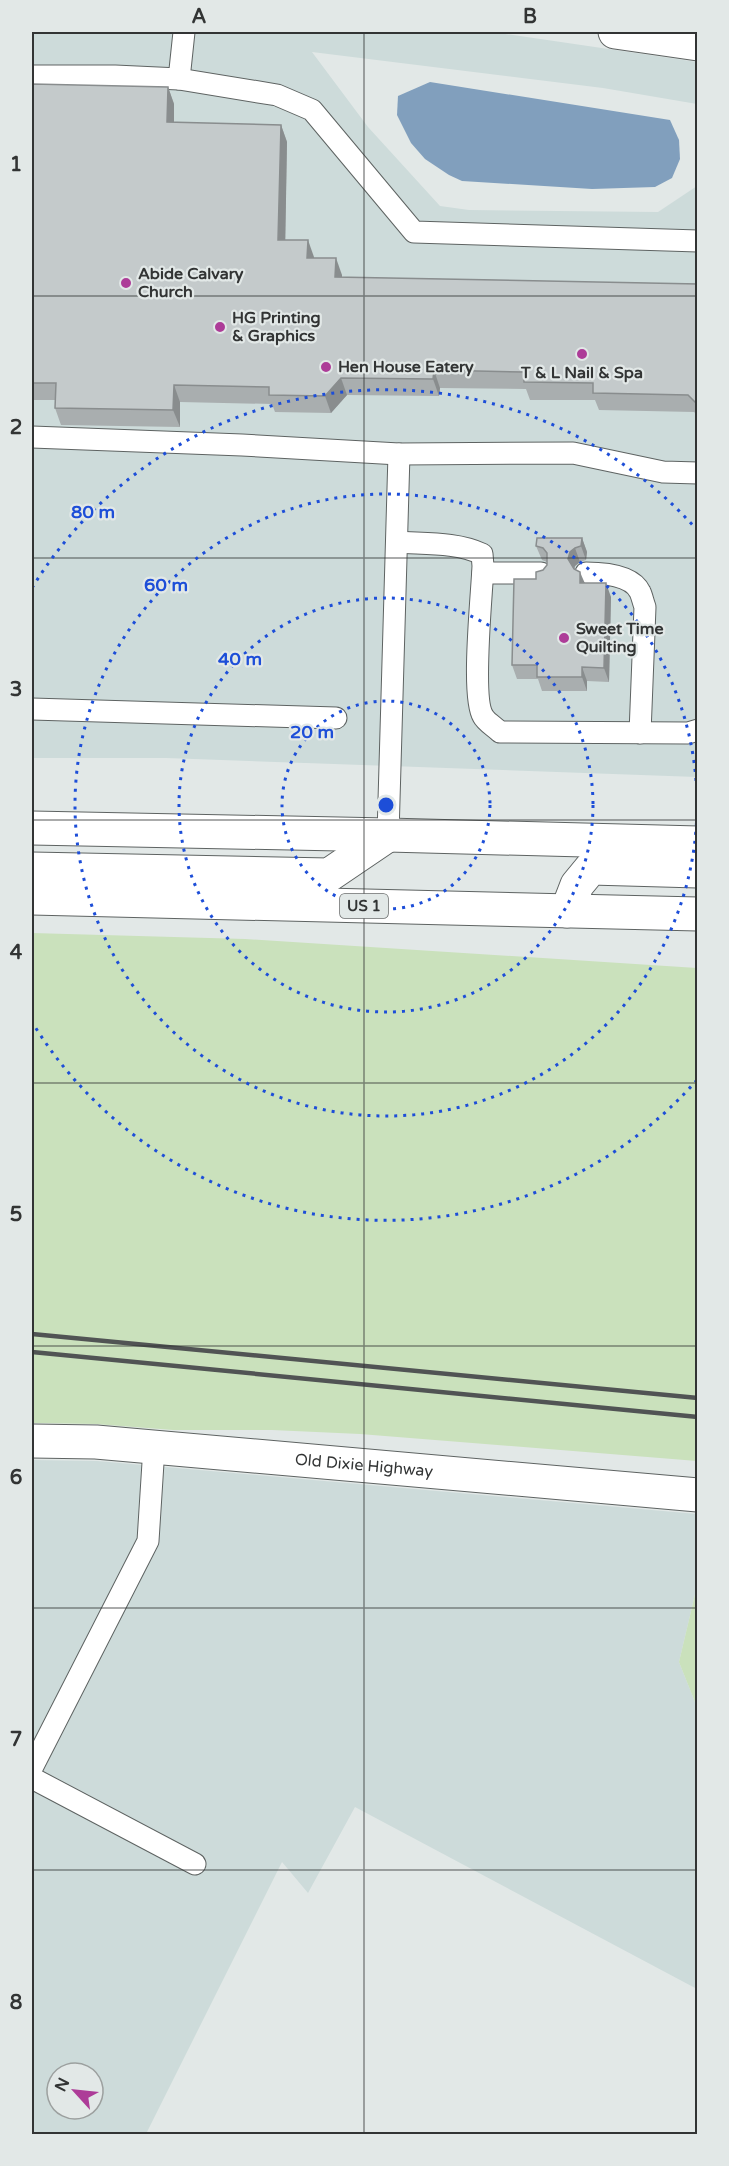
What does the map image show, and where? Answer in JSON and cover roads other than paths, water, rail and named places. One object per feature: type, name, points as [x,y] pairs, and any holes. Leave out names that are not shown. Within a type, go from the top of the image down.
[{"type":"main road","points":[[615,32],[698,44]]},
{"type":"main road","points":[[32,828],[698,843]]},
{"type":"main road","points":[[32,869],[328,875],[388,835]]},
{"type":"main road","points":[[567,911],[577,885],[591,868],[698,871]]},
{"type":"main road","name":"US 1","points":[[32,898],[698,914]]},
{"type":"main road","name":"Old Dixie Highway","points":[[32,1441],[96,1442],[698,1495]]},
{"type":"lane","points":[[179,79],[184,32]]},
{"type":"lane","points":[[32,76],[179,79],[277,95],[312,110],[414,232],[698,242]]},
{"type":"lane","points":[[32,437],[399,454],[573,453],[663,472],[698,473]]},
{"type":"lane","points":[[388,835],[399,454]]},
{"type":"lane","points":[[397,542],[448,545],[474,550],[482,554],[478,695],[483,716],[500,732],[688,733],[698,729]]},
{"type":"lane","points":[[483,573],[541,573]]},
{"type":"lane","points":[[586,573],[607,573],[625,579],[639,590],[645,607],[640,733]]},
{"type":"lane","points":[[32,710],[336,718]]},
{"type":"lane","points":[[32,1768],[148,1541],[154,1447]]},
{"type":"lane","points":[[32,1778],[195,1864]]},
{"type":"water","points":[[430,82],[670,120],[679,140],[680,159],[672,178],[655,187],[592,189],[462,181],[425,159],[411,143],[397,115],[398,96]]},
{"type":"railway","points":[[32,1334],[698,1398]]},
{"type":"railway","points":[[32,1352],[698,1417]]},
{"type":"place","name":"Abide Calvary Church","points":[[126,283]]},
{"type":"place","name":"HG Printing & Graphics","points":[[220,327]]},
{"type":"place","name":"T & L Nail & Spa","points":[[582,354]]},
{"type":"place","name":"Hen House Eatery","points":[[326,367]]},
{"type":"place","name":"Sweet Time Quilting","points":[[564,638]]}]
